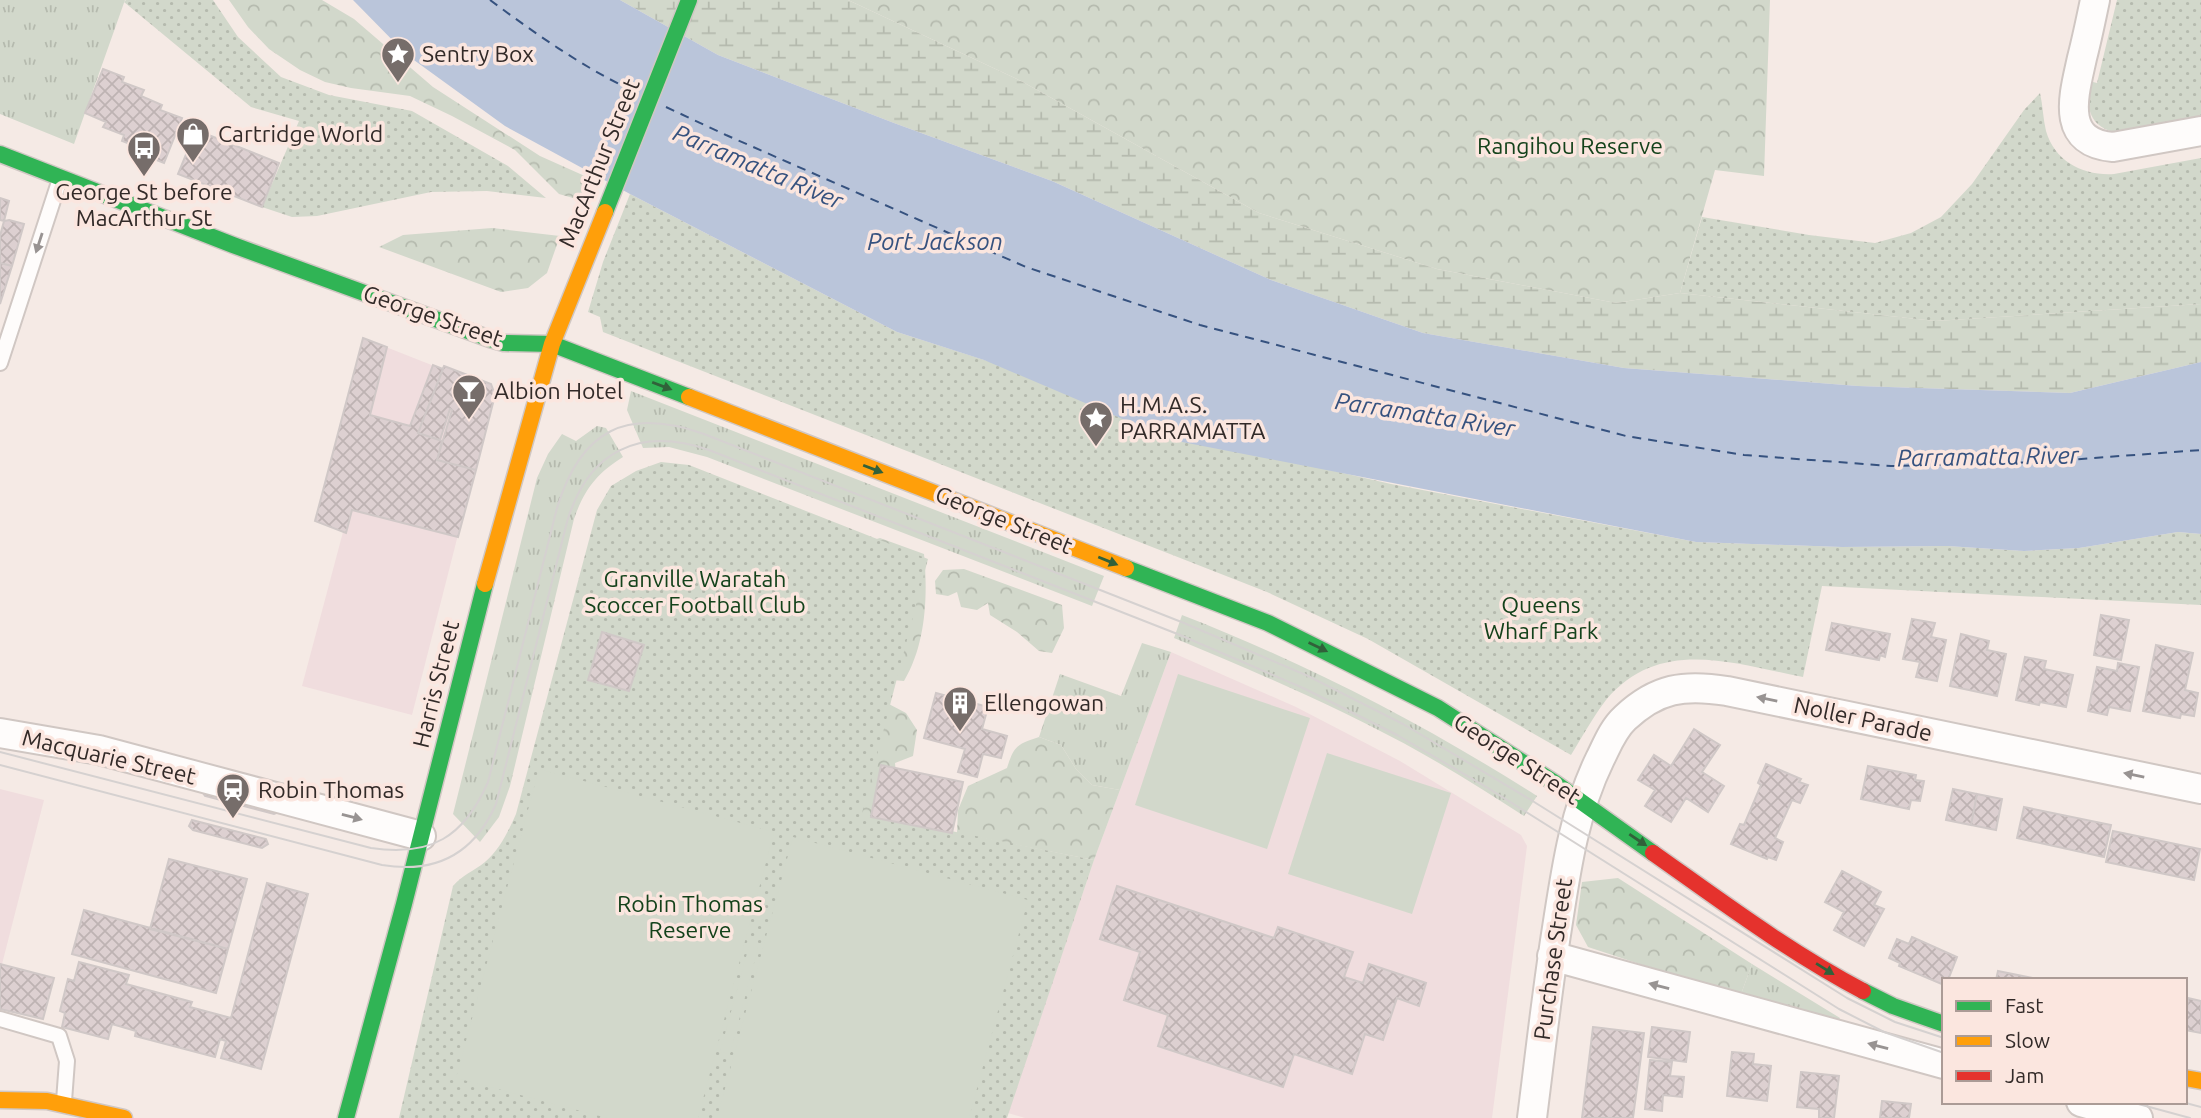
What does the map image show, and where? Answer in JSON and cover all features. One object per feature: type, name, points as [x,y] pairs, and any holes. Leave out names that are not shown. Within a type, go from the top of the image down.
[{"type":"street","name":"MacArthur Street","points":[[552,344],[689,0]]},
{"type":"street","points":[[2095,0],[2072,107],[2078,128],[2092,142],[2113,147],[2201,131]]},
{"type":"street","name":"George Street","points":[[0,154],[233,246],[490,339],[504,343],[552,344],[1268,623],[1438,708],[1582,801],[1735,911],[1825,969],[1893,1006],[1942,1023]]},
{"type":"street","name":"Harris Street","points":[[346,1118],[490,565],[552,344]]},
{"type":"street","name":"Noller Parade","points":[[1582,801],[1609,739],[1623,720],[1660,694],[1678,688],[1699,687],[2201,789]]},
{"type":"street","name":"Macquarie Street","points":[[0,733],[99,750],[421,835]]},
{"type":"street","name":"Purchase Street","points":[[1532,1118],[1566,867],[1582,801]]},
{"type":"street","points":[[1552,956],[1942,1063]]},
{"type":"street","points":[[0,1100],[33,1099],[64,1103],[124,1118]]},
{"type":"street","points":[[2088,1104],[2138,1118]]},
{"type":"lane","points":[[0,363],[61,178]]},
{"type":"lane","points":[[0,1018],[59,1036],[67,1062],[64,1103]]},
{"type":"shaded area","points":[[363,338],[495,390],[412,715],[302,686],[343,532],[315,521]]},
{"type":"shaded area","points":[[1171,652],[1296,707],[1400,761],[1521,835],[1527,846],[1492,1118],[1025,1118],[1008,1113],[1094,860]]},
{"type":"shaded area","points":[[0,789],[44,800],[0,972]]},
{"type":"green space","points":[[0,0],[125,0],[74,144],[0,114]]},
{"type":"green space","points":[[213,0],[238,37],[281,77],[329,95],[412,111],[508,166],[546,198],[487,191],[431,192],[317,216],[292,217],[262,207],[299,121],[251,107],[124,2]]},
{"type":"green space","points":[[229,0],[322,0],[354,19],[433,87],[540,156],[587,177],[580,200],[559,194],[515,150],[410,96],[325,82],[300,70],[269,49],[248,27]]},
{"type":"green space","points":[[620,0],[848,0],[1021,81],[1259,213],[1437,269],[1616,303],[1680,293],[1935,321],[2201,304],[2201,362],[2070,393],[1858,386],[1624,368],[1423,333],[1271,280],[1052,181],[718,55]]},
{"type":"green space","name":"Rangihou Reserve","points":[[848,0],[1770,0],[1764,176],[1715,170],[1680,293],[1616,303],[1437,269],[1259,213],[1021,81]]},
{"type":"green space","points":[[2117,0],[2201,0],[2201,119],[2120,134],[2096,122],[2089,109],[2089,81],[2097,83]]},
{"type":"green space","points":[[2040,93],[2050,142],[2072,165],[2092,172],[2114,174],[2201,158],[2201,304],[1935,321],[1680,293],[1702,217],[1875,243],[1911,233],[1941,217],[1972,184],[2024,110]]},
{"type":"green space","name":"Queens Wharf Park","points":[[630,194],[897,332],[1321,468],[1391,484],[1696,542],[1842,547],[1947,546],[2024,551],[2079,548],[2178,532],[2201,534],[2201,605],[1822,586],[1803,677],[1751,666],[1699,660],[1674,661],[1650,668],[1627,680],[1606,700],[1571,755],[1368,639],[1267,592],[603,332],[600,317],[588,312],[603,262]]},
{"type":"green space","points":[[492,228],[560,236],[547,273],[528,288],[501,292],[379,247],[403,235]]},
{"type":"green space","points":[[631,391],[1104,576],[1092,606],[707,457],[669,447],[643,448],[627,410]]},
{"type":"green space","points":[[597,426],[606,428],[623,457],[592,483],[574,519],[510,786],[499,817],[480,842],[453,814],[537,478],[548,454],[562,434],[576,441]]},
{"type":"green space","name":"Robin Thomas Reserve","points":[[661,462],[689,465],[928,559],[862,813],[1094,860],[1007,1118],[399,1118],[453,886],[495,852],[516,814],[597,510],[611,486],[636,471]]},
{"type":"green space","points":[[880,538],[924,554],[924,619],[917,651],[904,681],[880,679],[856,545]]},
{"type":"green space","points":[[964,569],[1062,605],[1064,628],[1052,653],[1039,651],[1017,632],[990,615],[988,603],[977,610],[961,607],[957,592],[948,596],[936,594],[935,581],[943,570]]},
{"type":"green space","points":[[1182,615],[1275,654],[1364,697],[1451,744],[1537,796],[1524,816],[1436,761],[1362,722],[1269,678],[1174,638]]},
{"type":"green space","points":[[1142,643],[1171,652],[1120,790],[1092,785],[1076,769],[1061,745],[1039,737],[1060,674],[1121,696]]},
{"type":"green space","points":[[1178,674],[1310,718],[1267,849],[1135,805]]},
{"type":"green space","points":[[887,703],[906,713],[917,730],[913,756],[895,763],[897,784],[880,842],[804,782]]},
{"type":"green space","points":[[1039,737],[1061,745],[1076,769],[1092,785],[1120,790],[1094,860],[957,833],[958,810],[968,786],[1007,768],[1017,747]]},
{"type":"green space","points":[[1327,753],[1451,793],[1412,914],[1288,874]]},
{"type":"green space","points":[[539,769],[774,832],[698,1118],[607,1118],[456,1078]]},
{"type":"green space","points":[[793,837],[1028,900],[969,1118],[717,1118]]},
{"type":"green space","points":[[1618,878],[1752,964],[1740,997],[1588,947],[1576,925],[1582,882]]},
{"type":"green space","points":[[749,946],[758,948],[730,1054],[720,1052]]},
{"type":"green space","points":[[1752,964],[1840,1018],[1837,1024],[1740,997]]},
{"type":"water","name":"Port Jackson","points":[[353,0],[620,0],[718,55],[1052,181],[1271,280],[1423,333],[1624,368],[1858,386],[2070,393],[2201,362],[2201,534],[2178,532],[2079,548],[2024,551],[1947,546],[1842,547],[1696,542],[1172,440],[984,360],[897,332],[630,194],[505,126],[407,55]]},
{"type":"building","points":[[103,69],[124,77],[122,82],[144,90],[141,96],[162,105],[160,110],[182,118],[164,163],[141,154],[143,149],[122,141],[124,135],[103,127],[106,122],[85,113]]},
{"type":"building","points":[[196,130],[279,163],[262,207],[178,174]]},
{"type":"building","points":[[0,198],[9,201],[4,221],[0,220]]},
{"type":"building","points":[[4,221],[24,224],[12,266],[0,263],[0,236]]},
{"type":"building","points":[[0,263],[12,266],[0,304]]},
{"type":"building","points":[[363,338],[387,347],[370,415],[410,426],[433,365],[443,369],[418,433],[442,441],[437,460],[476,470],[458,537],[352,510],[346,533],[315,521]]},
{"type":"building","name":"Albion Hotel","points":[[444,366],[491,384],[495,395],[476,470],[437,460],[452,410],[450,409],[440,440],[418,433]]},
{"type":"building","points":[[2101,615],[2129,620],[2121,660],[2094,655]]},
{"type":"building","points":[[1912,619],[1935,623],[1931,637],[1946,640],[1937,681],[1916,677],[1920,662],[1903,659]]},
{"type":"building","points":[[1832,623],[1890,634],[1885,657],[1880,655],[1879,660],[1826,650]]},
{"type":"building","points":[[602,632],[644,645],[629,691],[588,680]]},
{"type":"building","points":[[1961,634],[1989,641],[1987,650],[2006,654],[1997,696],[1950,686]]},
{"type":"building","points":[[2156,645],[2193,653],[2185,690],[2198,693],[2194,716],[2181,714],[2180,718],[2143,711]]},
{"type":"building","points":[[2025,657],[2046,661],[2044,669],[2073,675],[2066,707],[2016,700]]},
{"type":"building","points":[[2118,663],[2139,667],[2130,711],[2109,707],[2107,715],[2088,711],[2097,667],[2117,671]]},
{"type":"building","name":"Ellengowan","points":[[936,693],[988,707],[982,729],[1007,736],[1001,758],[983,754],[977,777],[958,772],[965,749],[924,738]]},
{"type":"building","points":[[1694,729],[1720,745],[1702,772],[1724,786],[1708,812],[1686,798],[1671,822],[1645,806],[1655,790],[1638,780],[1654,755],[1671,766]]},
{"type":"building","points":[[1766,764],[1801,779],[1799,782],[1808,785],[1800,803],[1792,800],[1775,838],[1783,842],[1776,860],[1731,844],[1740,824],[1744,825],[1761,785],[1758,783]]},
{"type":"building","points":[[881,765],[963,782],[952,833],[871,817]]},
{"type":"building","points":[[1868,766],[1916,775],[1915,780],[1924,781],[1920,801],[1911,800],[1909,809],[1861,799]]},
{"type":"building","points":[[1953,789],[1977,794],[1971,825],[1946,820]]},
{"type":"building","points":[[201,790],[279,812],[274,814],[205,796]]},
{"type":"building","points":[[1977,794],[2002,799],[1996,830],[1971,825]]},
{"type":"building","points":[[2024,807],[2111,825],[2104,857],[2017,838]]},
{"type":"building","points":[[192,820],[266,839],[268,844],[262,848],[193,830],[189,826]]},
{"type":"building","points":[[2113,831],[2200,849],[2194,880],[2106,862]]},
{"type":"building","points":[[169,859],[247,879],[228,949],[150,929]]},
{"type":"building","points":[[1842,871],[1881,892],[1874,905],[1884,909],[1864,946],[1834,930],[1844,912],[1825,902]]},
{"type":"building","points":[[267,883],[308,894],[261,1069],[221,1058],[226,1041],[220,1039],[215,1057],[135,1036],[136,1031],[112,1024],[108,1039],[62,1027],[65,1013],[60,1011],[68,979],[74,981],[79,962],[129,975],[126,984],[192,1002],[190,1007],[231,1018]]},
{"type":"building","points":[[1117,886],[1274,938],[1278,927],[1353,952],[1344,977],[1363,983],[1369,964],[1426,983],[1419,1006],[1397,998],[1383,1040],[1365,1034],[1352,1074],[1294,1054],[1283,1087],[1158,1046],[1168,1015],[1124,1000],[1140,952],[1100,939]]},
{"type":"building","points":[[84,910],[228,949],[216,993],[72,954]]},
{"type":"building","points":[[1912,937],[1957,957],[1949,978],[1942,978],[1942,984],[1899,966],[1900,963],[1889,958],[1897,939],[1909,944]]},
{"type":"building","points":[[0,964],[54,978],[43,1019],[0,1009]]},
{"type":"building","points":[[1998,971],[2033,978],[1996,978]]},
{"type":"building","points":[[2188,998],[2201,1001],[2201,1033],[2187,1030]]},
{"type":"building","points":[[1593,1027],[1644,1033],[1633,1118],[1582,1118]]},
{"type":"building","points":[[1652,1027],[1690,1032],[1686,1062],[1648,1057]]},
{"type":"building","points":[[1732,1052],[1754,1054],[1753,1064],[1771,1066],[1767,1101],[1727,1096]]},
{"type":"building","points":[[1650,1060],[1672,1062],[1670,1076],[1684,1077],[1682,1097],[1663,1095],[1662,1111],[1645,1109]]},
{"type":"building","points":[[1801,1072],[1839,1076],[1834,1118],[1819,1118],[1819,1109],[1797,1107]]},
{"type":"building","points":[[1882,1101],[1911,1104],[1909,1118],[1880,1118]]},
{"type":"ferry route","points":[[490,0],[559,49],[633,91]]},
{"type":"ferry route","points":[[666,107],[1026,267],[1200,325],[1626,436],[1744,455],[1891,466],[2040,462],[2201,450]]},
{"type":"tram line","points":[[0,752],[371,848],[411,849],[428,846],[443,839],[468,817],[488,782],[557,508],[579,459],[594,443],[611,431],[630,425],[652,423],[677,426],[704,434],[1184,623],[1308,676],[1403,724],[1531,800],[1847,998],[1895,1022],[1942,1037]]},
{"type":"tram line","points":[[0,765],[382,865],[419,866],[451,857],[477,836],[496,804],[567,522],[576,498],[588,477],[620,450],[660,441],[684,443],[709,450],[1180,635],[1303,688],[1397,735],[1488,788],[1839,1009],[1884,1032],[1942,1052]]},
{"type":"tram line","points":[[2187,1103],[2201,1107]]},
{"type":"tram line","points":[[2138,1104],[2190,1118]]},
{"type":"traffic: fast","points":[[605,212],[689,0]]},
{"type":"traffic: fast","points":[[0,154],[233,245],[490,339],[504,343],[552,344],[689,397]]},
{"type":"traffic: fast","points":[[1126,568],[1268,623],[1438,708],[1555,783],[1653,853]]},
{"type":"traffic: fast","points":[[346,1118],[404,904],[485,584]]},
{"type":"traffic: fast","points":[[1863,991],[1893,1006],[1942,1023]]},
{"type":"traffic: slow","points":[[485,584],[552,344],[605,212]]},
{"type":"traffic: slow","points":[[689,397],[1126,568]]},
{"type":"traffic: slow","points":[[2187,1078],[2201,1081]]},
{"type":"traffic: slow","points":[[0,1100],[47,1101],[124,1118]]},
{"type":"traffic: jam","points":[[1653,853],[1782,943],[1863,991]]},
{"type":"place","name":"Sentry Box","points":[[398,84]]},
{"type":"place","name":"Cartridge World","points":[[193,164]]},
{"type":"place","name":"George St before MacArthur St","points":[[144,178]]},
{"type":"place","name":"Albion Hotel","points":[[469,421]]},
{"type":"place","name":"H.M.A.S. PARRAMATTA","points":[[1096,448]]},
{"type":"place","name":"Ellengowan","points":[[960,733]]},
{"type":"place","name":"Robin Thomas","points":[[233,820]]},
{"type":"water label","name":"Parramatta River","points":[[758,167]]},
{"type":"water label","name":"Parramatta River","points":[[1425,415]]},
{"type":"water label","name":"Parramatta River","points":[[1988,457]]},
{"type":"park label","name":"Granville Waratah Scoccer Football Club","points":[[695,592]]}]
